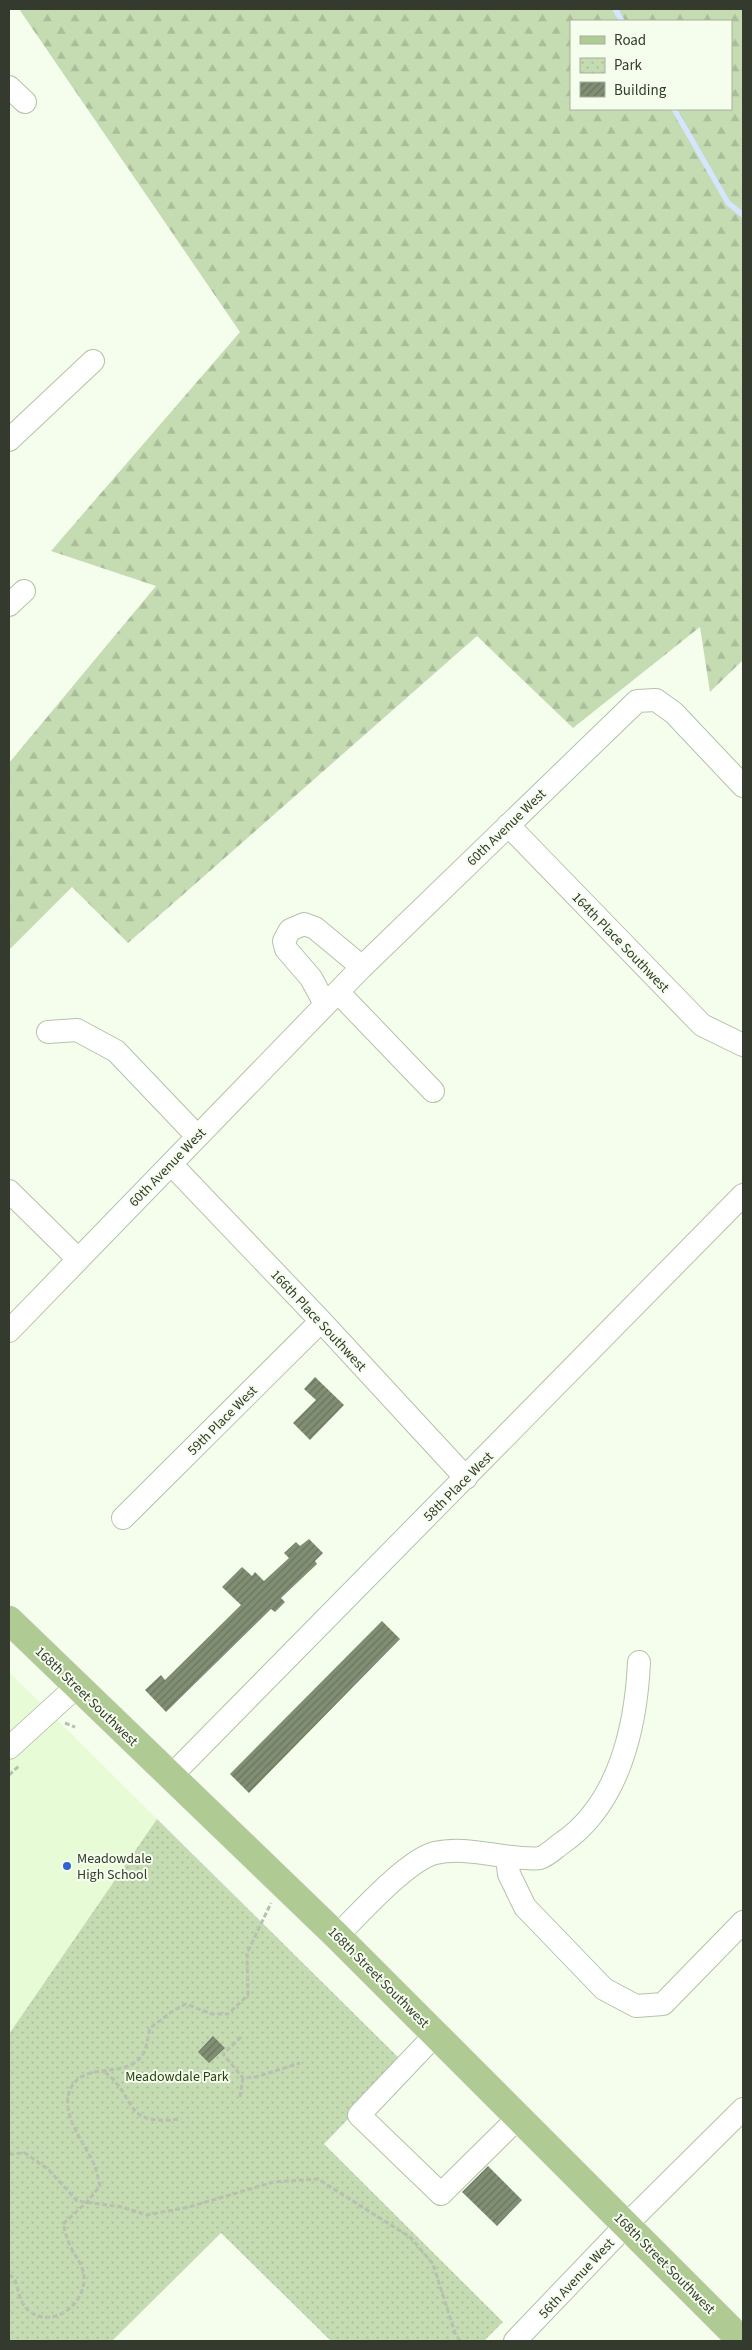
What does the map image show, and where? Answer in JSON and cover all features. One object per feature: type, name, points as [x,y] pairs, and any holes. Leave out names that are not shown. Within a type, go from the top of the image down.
[{"type":"main road","name":"168th Street Southwest","points":[[9,1620],[76,1687],[337,1936],[742,2341]]},
{"type":"street","points":[[9,87],[25,102]]},
{"type":"street","points":[[9,440],[93,361]]},
{"type":"street","name":"60th Avenue West","points":[[9,1331],[362,967],[636,701],[656,700],[674,713],[743,786]]},
{"type":"street","name":"164th Place Southwest","points":[[508,825],[702,1025],[743,1045]]},
{"type":"street","points":[[362,967],[315,928],[304,924],[290,930],[284,941],[286,949],[311,978],[433,1091]]},
{"type":"street","points":[[48,1032],[77,1030],[116,1051],[197,1136]]},
{"type":"street","name":"166th Place Southwest","points":[[171,1164],[321,1321],[466,1478]]},
{"type":"street","points":[[9,1191],[78,1259]]},
{"type":"street","name":"58th Place West","points":[[171,1776],[743,1195]]},
{"type":"street","name":"59th Place West","points":[[123,1518],[321,1321]]},
{"type":"street","points":[[337,1936],[384,1888],[407,1869],[433,1854],[460,1850],[506,1858],[540,1858],[578,1832],[597,1810],[626,1750],[638,1690],[639,1662]]},
{"type":"street","points":[[9,1748],[76,1687]]},
{"type":"street","points":[[506,1858],[509,1874],[525,1907],[604,1989],[636,2006],[663,2004],[743,1922]]},
{"type":"street","points":[[436,2034],[359,2115],[441,2194],[520,2117]]},
{"type":"street","name":"56th Avenue West","points":[[516,2341],[626,2224],[743,2110]]},
{"type":"path","points":[[9,2275],[14,2278],[21,2300],[28,2309],[38,2316],[57,2317],[75,2306],[84,2282],[81,2263],[70,2246],[63,2224],[87,2202],[100,2186],[94,2165],[70,2117],[67,2098],[72,2084],[88,2073],[129,2067],[144,2054],[150,2028],[174,2010],[186,2004],[212,2014],[228,2014],[248,1995],[247,1953],[281,1882]]},
{"type":"path","points":[[241,2037],[223,2054],[244,2078]]},
{"type":"path","points":[[244,2078],[300,2063]]},
{"type":"path","points":[[105,2072],[115,2080],[130,2107],[140,2116],[161,2121],[181,2119]]},
{"type":"path","points":[[240,2096],[244,2078]]},
{"type":"path","points":[[9,2154],[25,2153],[49,2170],[77,2201],[122,2207],[147,2215],[189,2206],[274,2182],[318,2179],[410,2237],[433,2264],[455,2333],[460,2341]]},
{"type":"shaded area","name":"Meadowdale High School","points":[[9,1672],[157,1819],[9,2034]]},
{"type":"green space","points":[[19,9],[743,9],[743,660],[710,692],[700,627],[573,728],[477,636],[128,943],[72,887],[9,950],[9,763],[156,586],[51,551],[240,332]]},
{"type":"green space","name":"Meadowdale Park","points":[[157,1819],[403,2062],[324,2144],[503,2322],[484,2341],[331,2341],[221,2233],[112,2341],[9,2341],[9,2034]]},
{"type":"building","points":[[315,1377],[344,1405],[310,1440],[293,1423],[316,1400],[304,1389]]},
{"type":"building","points":[[309,1539],[323,1553],[315,1561],[317,1564],[281,1598],[285,1602],[275,1612],[271,1609],[166,1712],[145,1690],[161,1675],[165,1680],[241,1605],[222,1587],[242,1567],[252,1576],[255,1572],[264,1581],[289,1558],[284,1553],[296,1542],[300,1546]]},
{"type":"building","points":[[382,1621],[400,1639],[249,1793],[230,1774]]},
{"type":"building","points":[[213,2036],[225,2048],[209,2063],[198,2052]]},
{"type":"building","points":[[488,2166],[522,2200],[497,2226],[462,2192]]},
{"type":"waterway","points":[[615,9],[621,20]]},
{"type":"waterway","points":[[675,110],[728,203],[743,215]]},
{"type":"place","name":"Meadowdale High School","points":[[67,1866]]}]
